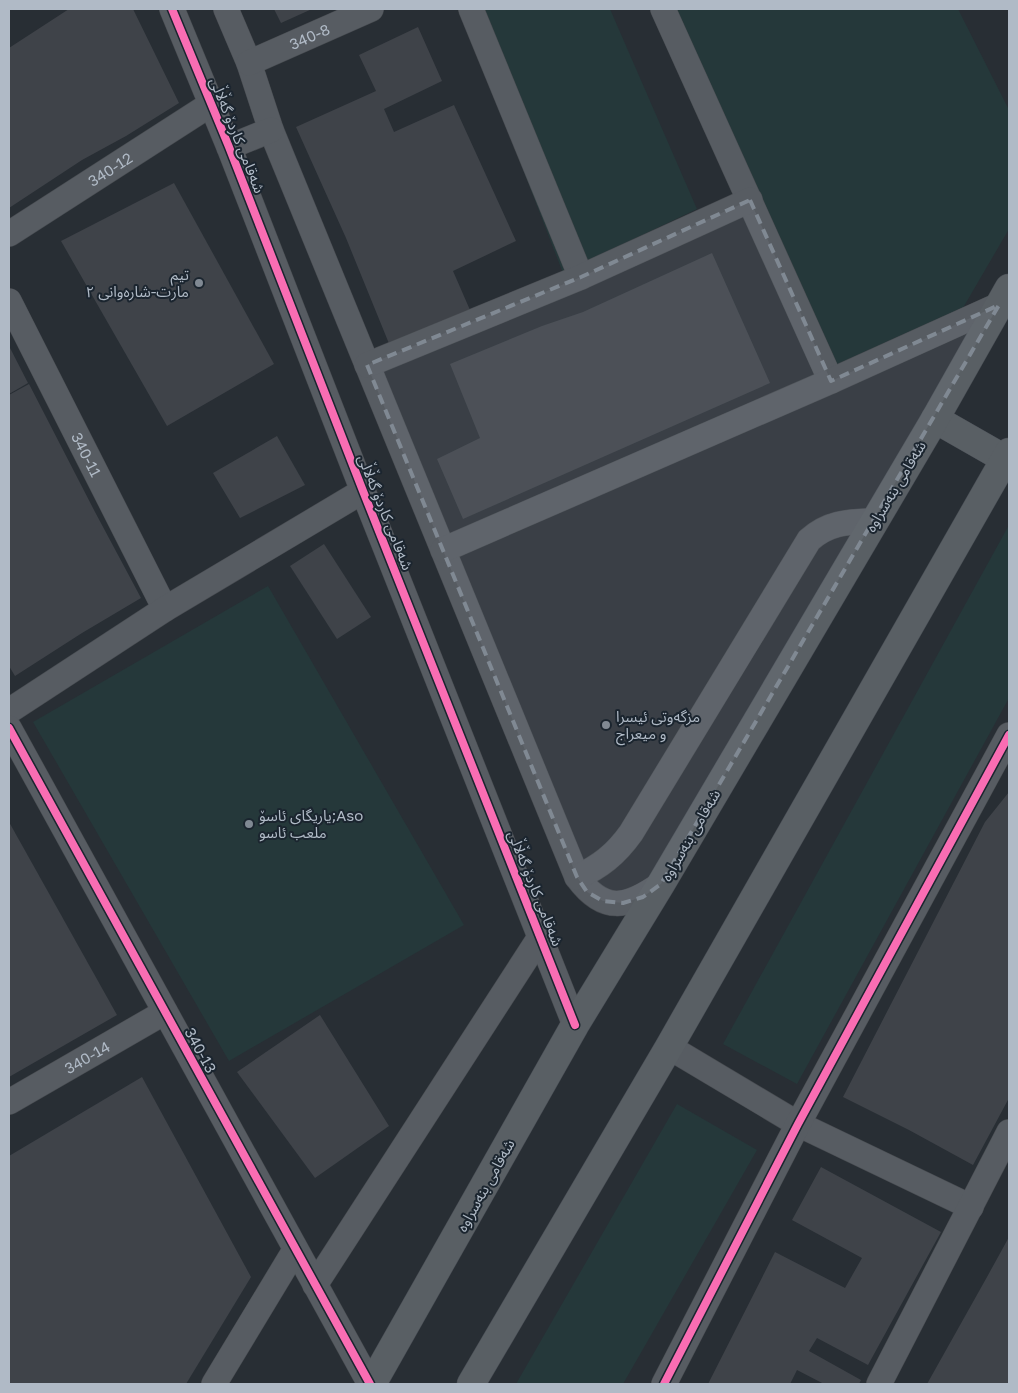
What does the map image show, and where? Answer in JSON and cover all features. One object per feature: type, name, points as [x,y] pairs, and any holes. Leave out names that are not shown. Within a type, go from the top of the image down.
[{"type":"main road","name":"شەقامی بنەسراوە","points":[[371,1384],[575,1025],[661,884],[935,418],[1004,296]]},
{"type":"main road","points":[[470,1384],[669,1047],[1007,455],[935,418]]},
{"type":"street","name":"شەقامی کاردۆ گەڵاڵی","points":[[172,9],[229,147],[575,1025]]},
{"type":"street","points":[[226,9],[249,63],[271,130],[577,877],[588,892],[602,901],[616,903],[623,903],[643,897],[661,884]]},
{"type":"street","name":"340-8","points":[[249,63],[371,9]]},
{"type":"street","points":[[471,9],[581,277]]},
{"type":"street","points":[[664,9],[831,381]]},
{"type":"street","name":"340-12","points":[[9,234],[211,104]]},
{"type":"street","points":[[229,147],[271,130]]},
{"type":"street","points":[[367,365],[581,277],[750,200]]},
{"type":"street","points":[[443,550],[831,381],[1004,296]]},
{"type":"street","name":"340-11","points":[[9,302],[165,609]]},
{"type":"street","points":[[9,711],[165,609],[363,491]]},
{"type":"street","points":[[577,877],[593,870],[621,848],[808,540],[818,531],[843,522],[874,521]]},
{"type":"street","name":"340-13","points":[[9,728],[295,1250],[371,1384]]},
{"type":"street","points":[[664,1384],[798,1124],[1009,735]]},
{"type":"street","points":[[315,1285],[540,937]]},
{"type":"street","name":"340-14","points":[[9,1102],[165,1012]]},
{"type":"street","points":[[669,1047],[798,1124],[971,1207]]},
{"type":"street","points":[[879,1384],[1009,1132]]},
{"type":"street","points":[[214,1384],[295,1250]]},
{"type":"highlighted area","points":[[750,200],[831,381],[999,305],[661,884],[643,897],[623,903],[603,901],[587,892],[577,877],[367,365],[581,277]]},
{"type":"shaded area","points":[[461,9],[610,9],[697,209],[563,273]]},
{"type":"shaded area","points":[[657,9],[958,9],[1009,110],[1009,229],[960,313],[821,376]]},
{"type":"shaded area","points":[[1009,525],[1009,698],[797,1084],[723,1044]]},
{"type":"shaded area","name":"یاریگای ئاسۆ;Aso ملعب ئاسو","points":[[268,586],[464,925],[229,1061],[33,722]]},
{"type":"shaded area","points":[[677,1104],[757,1150],[623,1384],[516,1384]]},
{"type":"building","points":[[69,9],[133,9],[179,103],[126,136],[82,160],[9,208],[9,48]]},
{"type":"building","points":[[274,9],[312,9],[281,23]]},
{"type":"building","points":[[418,27],[442,81],[384,109],[394,132],[454,105],[516,241],[453,271],[470,310],[390,346],[346,238],[296,127],[376,91],[359,55]]},
{"type":"building","points":[[174,183],[274,364],[167,426],[61,241]]},
{"type":"building","points":[[712,253],[770,383],[463,519],[437,459],[480,438],[450,364],[542,326],[583,312]]},
{"type":"building","points":[[9,346],[28,383],[9,394]]},
{"type":"building","points":[[29,384],[141,598],[15,676],[9,666],[9,395]]},
{"type":"building","points":[[277,436],[305,485],[240,518],[213,473]]},
{"type":"building","points":[[324,544],[371,617],[337,639],[290,566]]},
{"type":"building","points":[[1009,792],[1009,1098],[973,1165],[843,1097],[985,822]]},
{"type":"building","points":[[9,822],[117,1015],[9,1077]]},
{"type":"building","points":[[320,1015],[389,1126],[315,1178],[237,1072]]},
{"type":"building","points":[[142,1077],[251,1277],[186,1384],[9,1384],[9,1156]]},
{"type":"building","points":[[821,1167],[941,1232],[868,1365],[817,1338],[809,1351],[861,1380],[859,1384],[824,1384],[797,1370],[790,1384],[708,1384],[775,1252],[845,1288],[862,1258],[792,1220]]},
{"type":"building","points":[[1009,1237],[1009,1384],[927,1384],[987,1277]]},
{"type":"cycle path","points":[[172,9],[229,147],[575,1025]]},
{"type":"cycle path","points":[[9,728],[370,1384]]},
{"type":"cycle path","points":[[664,1384],[798,1124],[1009,735]]},
{"type":"place","name":"تیم مارت-شارەوانی ٢","points":[[199,283]]},
{"type":"place","name":"مزگەوتی ئیسرا و میعراج","points":[[606,725]]},
{"type":"place","name":"یاریگای ئاسۆ;Aso ملعب ئاسو","points":[[249,824]]}]
